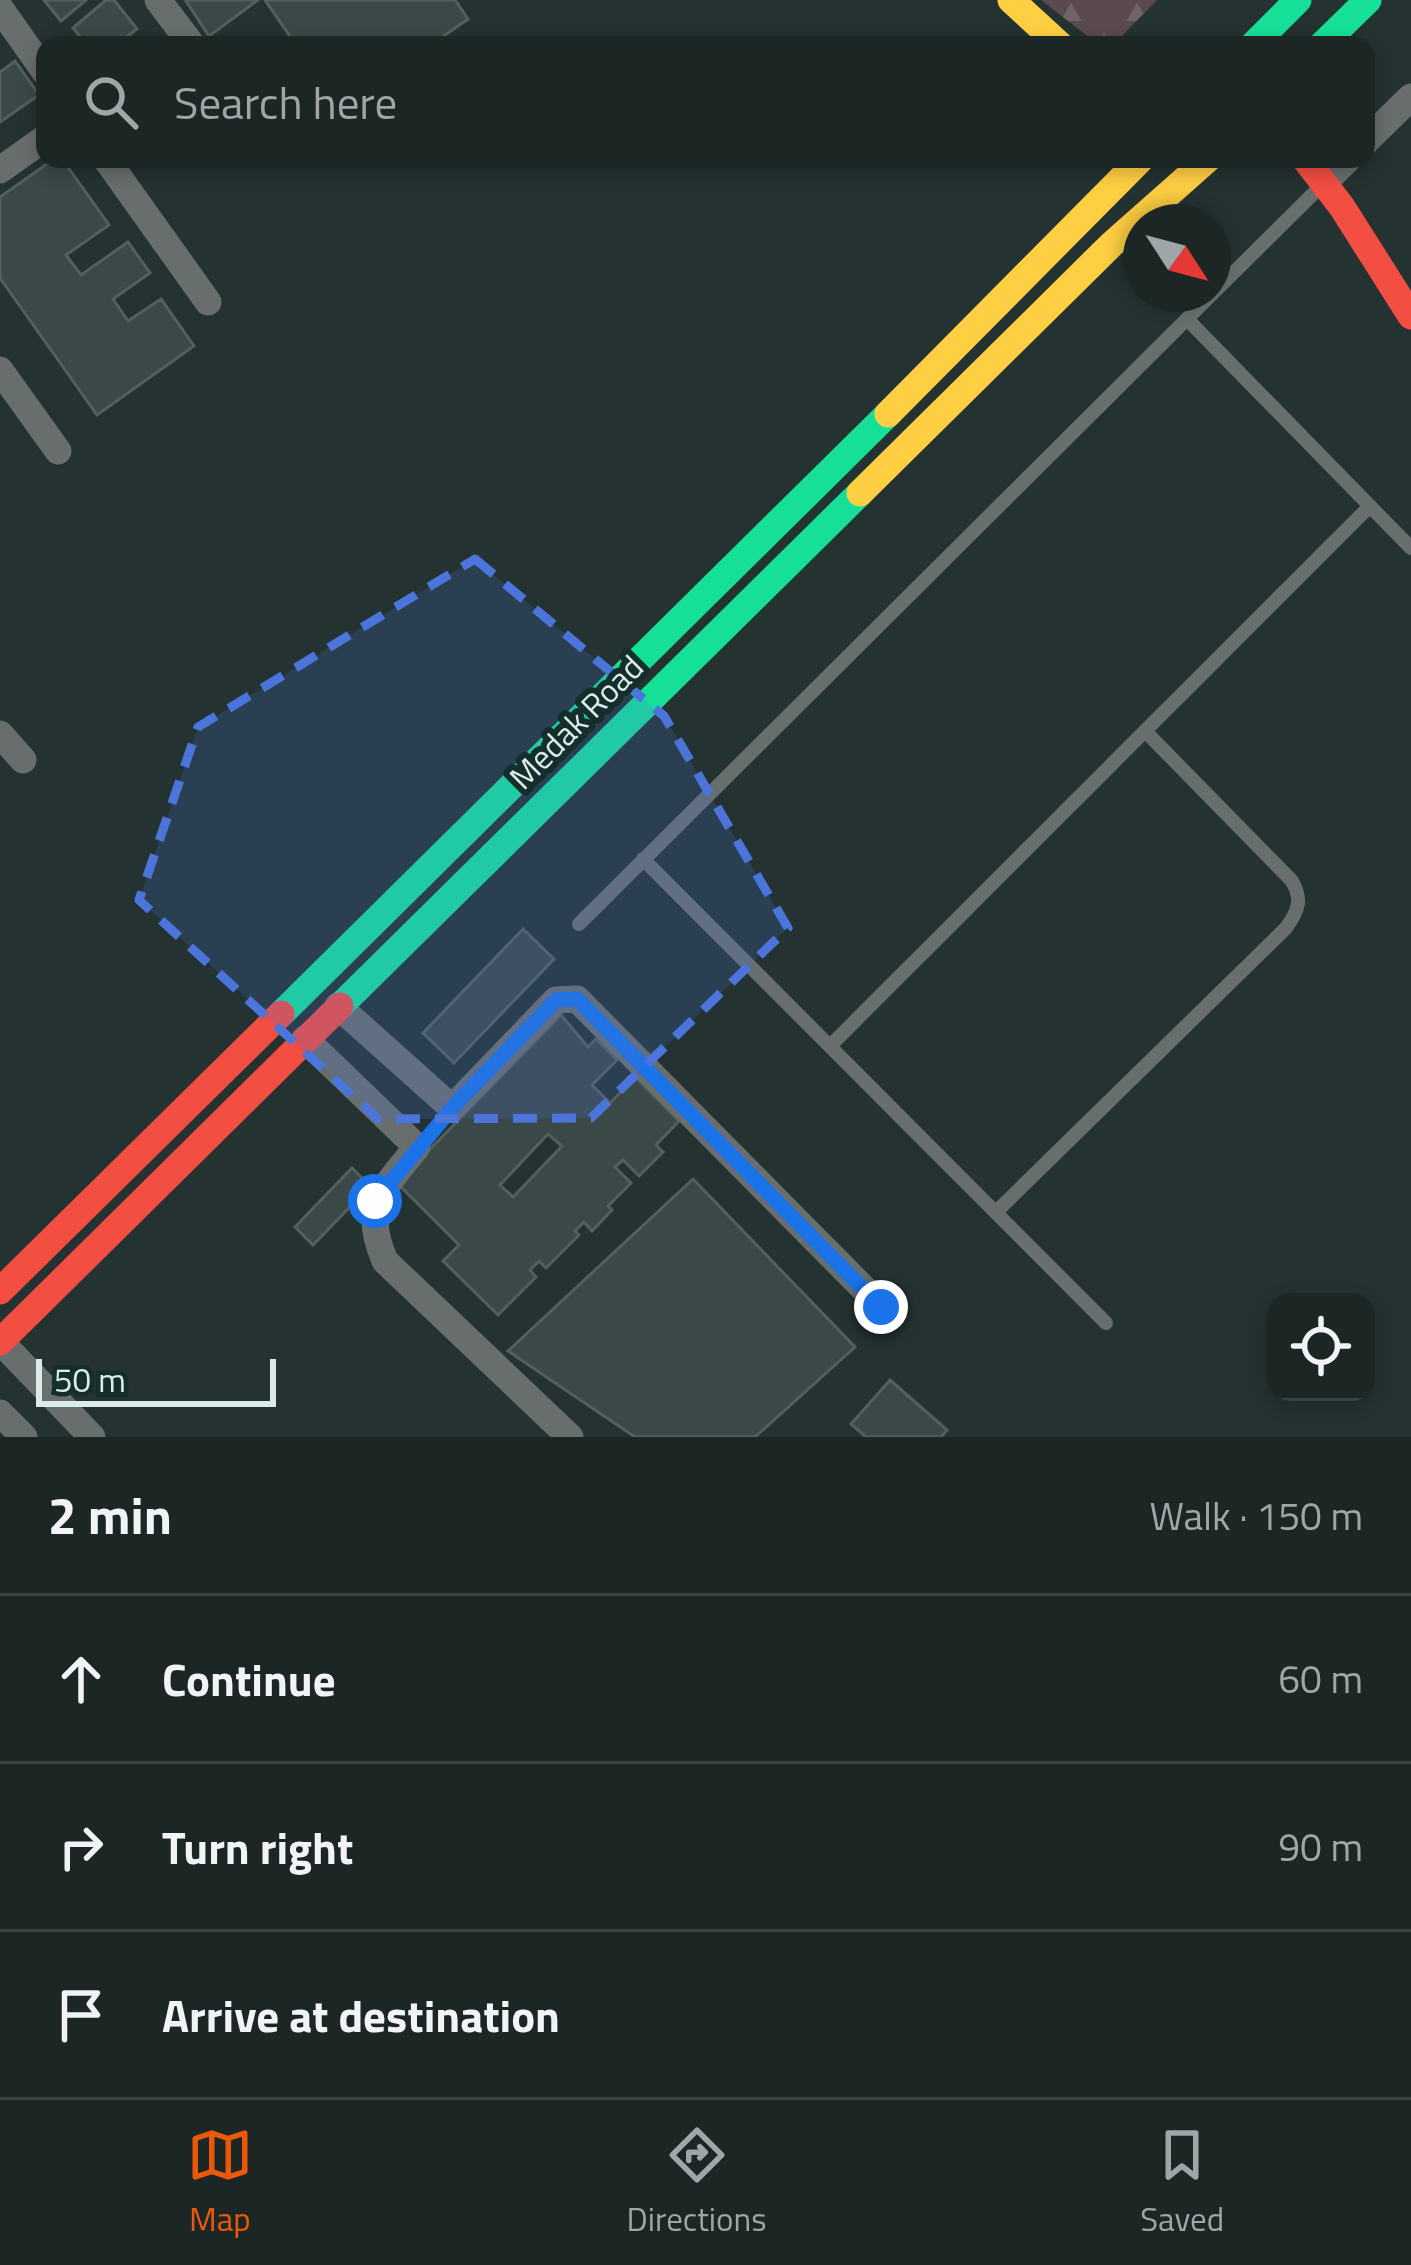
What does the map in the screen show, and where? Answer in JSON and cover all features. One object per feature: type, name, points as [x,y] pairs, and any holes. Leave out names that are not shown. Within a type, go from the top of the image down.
[{"type":"main road","points":[[1012,0],[1050,36]]},
{"type":"main road","points":[[1331,36],[1368,0]]},
{"type":"main road","points":[[1261,36],[1296,1]]},
{"type":"main road","name":"Medak Road","points":[[0,1291],[1088,218],[1133,168]]},
{"type":"main road","name":"Medak Road","points":[[0,1341],[1112,244],[1198,168]]},
{"type":"main road","points":[[1312,168],[1411,316]]},
{"type":"main road","points":[[713,587],[739,611]]},
{"type":"street","points":[[158,0],[184,36]]},
{"type":"street","points":[[0,8],[36,59]]},
{"type":"street","points":[[1375,132],[1411,97]]},
{"type":"street","points":[[0,170],[36,144]]},
{"type":"street","points":[[112,168],[208,302]]},
{"type":"street","points":[[1324,183],[1339,168]]},
{"type":"street","points":[[0,370],[58,451]]},
{"type":"street","points":[[0,734],[22,760]]},
{"type":"street","points":[[570,1437],[385,1261],[374,1234],[375,1201],[417,1147],[556,1000],[577,999],[881,1307]]},
{"type":"street","points":[[338,1006],[452,1108]]},
{"type":"street","points":[[305,1039],[417,1147]]},
{"type":"street","points":[[0,1341],[92,1437]]},
{"type":"street","points":[[0,1413],[24,1437]]},
{"type":"lane","points":[[1231,276],[1324,183]]},
{"type":"lane","points":[[579,924],[1195,312]]},
{"type":"lane","points":[[1187,320],[1411,548]]},
{"type":"lane","points":[[830,1046],[1370,506]]},
{"type":"lane","points":[[996,1213],[1297,913],[1300,895],[1292,881],[1145,731]]},
{"type":"lane","points":[[643,859],[1106,1323]]},
{"type":"highlighted area","points":[[475,559],[664,716],[788,928],[591,1118],[378,1119],[139,900],[198,727]]},
{"type":"green space","points":[[1041,0],[1157,0],[1122,36],[1087,36]]},
{"type":"building","points":[[44,0],[86,0],[61,21]]},
{"type":"building","points":[[106,0],[114,0],[137,29],[128,36],[80,36],[73,28]]},
{"type":"building","points":[[187,0],[258,0],[209,36],[186,1]]},
{"type":"building","points":[[265,0],[455,0],[468,19],[444,36],[290,36]]},
{"type":"building","points":[[15,61],[36,97],[0,122],[0,72]]},
{"type":"building","points":[[41,168],[68,168],[109,225],[66,255],[81,275],[128,242],[150,273],[113,299],[128,321],[161,299],[194,346],[97,415],[0,278],[0,197]]},
{"type":"building","points":[[523,929],[554,959],[454,1063],[423,1033]]},
{"type":"building","points":[[561,1015],[588,1047],[596,1039],[617,1060],[592,1085],[610,1103],[635,1077],[679,1121],[656,1145],[663,1152],[639,1176],[623,1160],[615,1167],[631,1183],[608,1206],[612,1210],[592,1231],[584,1222],[575,1231],[579,1235],[546,1268],[539,1261],[530,1270],[536,1277],[498,1315],[443,1261],[459,1245],[397,1183]],"holes":[[[548,1134],[562,1146],[513,1197],[500,1185]]]},
{"type":"building","points":[[352,1168],[370,1186],[313,1245],[295,1227]]},
{"type":"building","points":[[693,1179],[855,1347],[755,1437],[635,1437],[508,1351]]},
{"type":"building","points":[[890,1380],[947,1430],[941,1437],[866,1437],[851,1424]]},
{"type":"traffic: fast","points":[[1262,36],[1298,0]]},
{"type":"traffic: fast","points":[[1331,36],[1368,0]]},
{"type":"traffic: fast","points":[[281,1014],[888,414]]},
{"type":"traffic: fast","points":[[340,1006],[860,493]]},
{"type":"traffic: slow","points":[[1011,0],[1050,36]]},
{"type":"traffic: slow","points":[[888,414],[1132,168]]},
{"type":"traffic: slow","points":[[860,493],[1112,244],[1198,168]]},
{"type":"traffic: jam","points":[[1312,168],[1411,316]]},
{"type":"traffic: jam","points":[[0,1342],[340,1006]]},
{"type":"traffic: jam","points":[[0,1291],[281,1014]]},
{"type":"route","points":[[375,1201],[452,1108],[556,1000],[577,999],[881,1307]]}]
